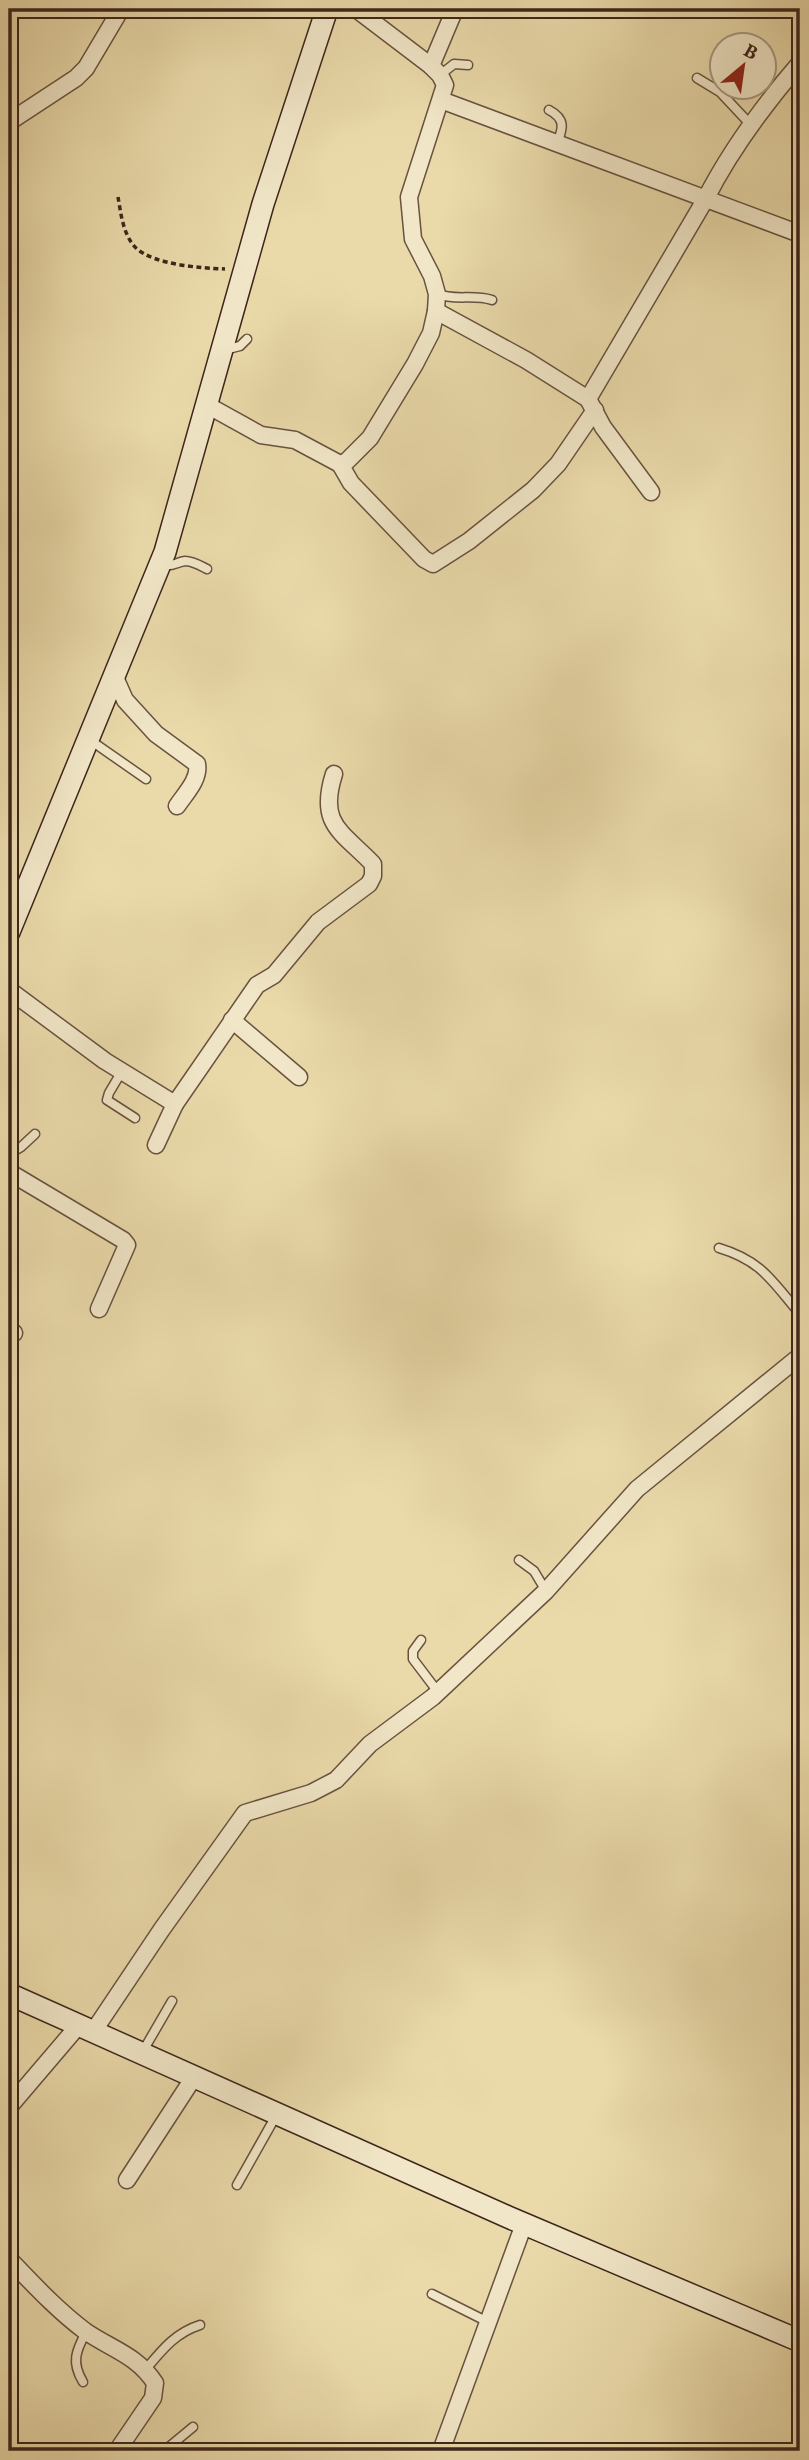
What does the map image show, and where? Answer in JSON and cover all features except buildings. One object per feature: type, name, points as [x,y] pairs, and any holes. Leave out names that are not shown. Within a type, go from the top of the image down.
[{"type":"street","points":[[9,122],[76,78],[86,68],[121,9]]},
{"type":"street","points":[[9,932],[160,564],[208,405],[236,338],[245,270],[263,204],[327,9]]},
{"type":"street","points":[[340,464],[347,461],[370,438],[431,333],[437,294],[432,276],[413,239],[409,197],[445,85],[435,70],[356,9]]},
{"type":"street","points":[[435,70],[455,9]]},
{"type":"street","points":[[208,405],[261,435],[295,440],[340,464],[351,483],[424,559],[433,564],[469,541],[533,490],[558,464],[723,166],[750,124],[800,63]]},
{"type":"street","points":[[441,100],[800,234]]},
{"type":"street","points":[[436,311],[526,360],[592,405],[603,427],[651,492]]},
{"type":"street","points":[[114,675],[125,700],[156,734],[198,767],[195,779],[177,806]]},
{"type":"street","points":[[156,1145],[176,1104],[257,985],[274,975],[318,922],[369,884],[373,876],[373,864],[331,820],[327,806],[334,774]]},
{"type":"street","points":[[9,990],[122,1072],[176,1104]]},
{"type":"street","points":[[232,1020],[299,1077]]},
{"type":"street","points":[[9,1172],[52,1196],[127,1245],[99,1309]]},
{"type":"street","points":[[9,2107],[86,2029],[245,1813],[312,1793],[335,1780],[370,1744],[438,1692],[547,1591],[637,1489],[800,1356]]},
{"type":"street","points":[[9,1994],[524,2224],[800,2341]]},
{"type":"street","points":[[127,2180],[194,2077]]},
{"type":"street","points":[[441,2451],[524,2224]]},
{"type":"street","points":[[9,2259],[46,2298],[86,2332],[146,2369],[155,2383],[153,2398],[120,2450]]},
{"type":"lane","points":[[435,70],[454,64],[468,65]]},
{"type":"lane","points":[[697,78],[720,92],[750,124]]},
{"type":"lane","points":[[549,110],[562,120],[563,129],[557,144]]},
{"type":"lane","points":[[437,294],[455,298],[479,296],[492,300]]},
{"type":"lane","points":[[160,564],[167,567],[189,561],[208,569]]},
{"type":"lane","points":[[87,738],[146,779]]},
{"type":"lane","points":[[122,1072],[107,1100],[135,1118]]},
{"type":"lane","points":[[9,1154],[35,1134]]},
{"type":"lane","points":[[719,1248],[739,1254],[757,1264],[800,1314]]},
{"type":"lane","points":[[519,1560],[534,1572],[547,1591]]},
{"type":"lane","points":[[421,1640],[412,1659],[438,1692]]},
{"type":"lane","points":[[141,2054],[172,2001]]},
{"type":"lane","points":[[237,2185],[277,2114]]},
{"type":"lane","points":[[432,2294],[488,2322]]},
{"type":"lane","points":[[146,2369],[172,2339],[187,2329],[200,2325]]},
{"type":"lane","points":[[83,2382],[75,2370],[74,2360],[86,2332]]},
{"type":"lane","points":[[163,2451],[193,2427]]},
{"type":"path","points":[[118,197],[123,226],[136,248],[156,258],[187,267],[245,270]]}]
